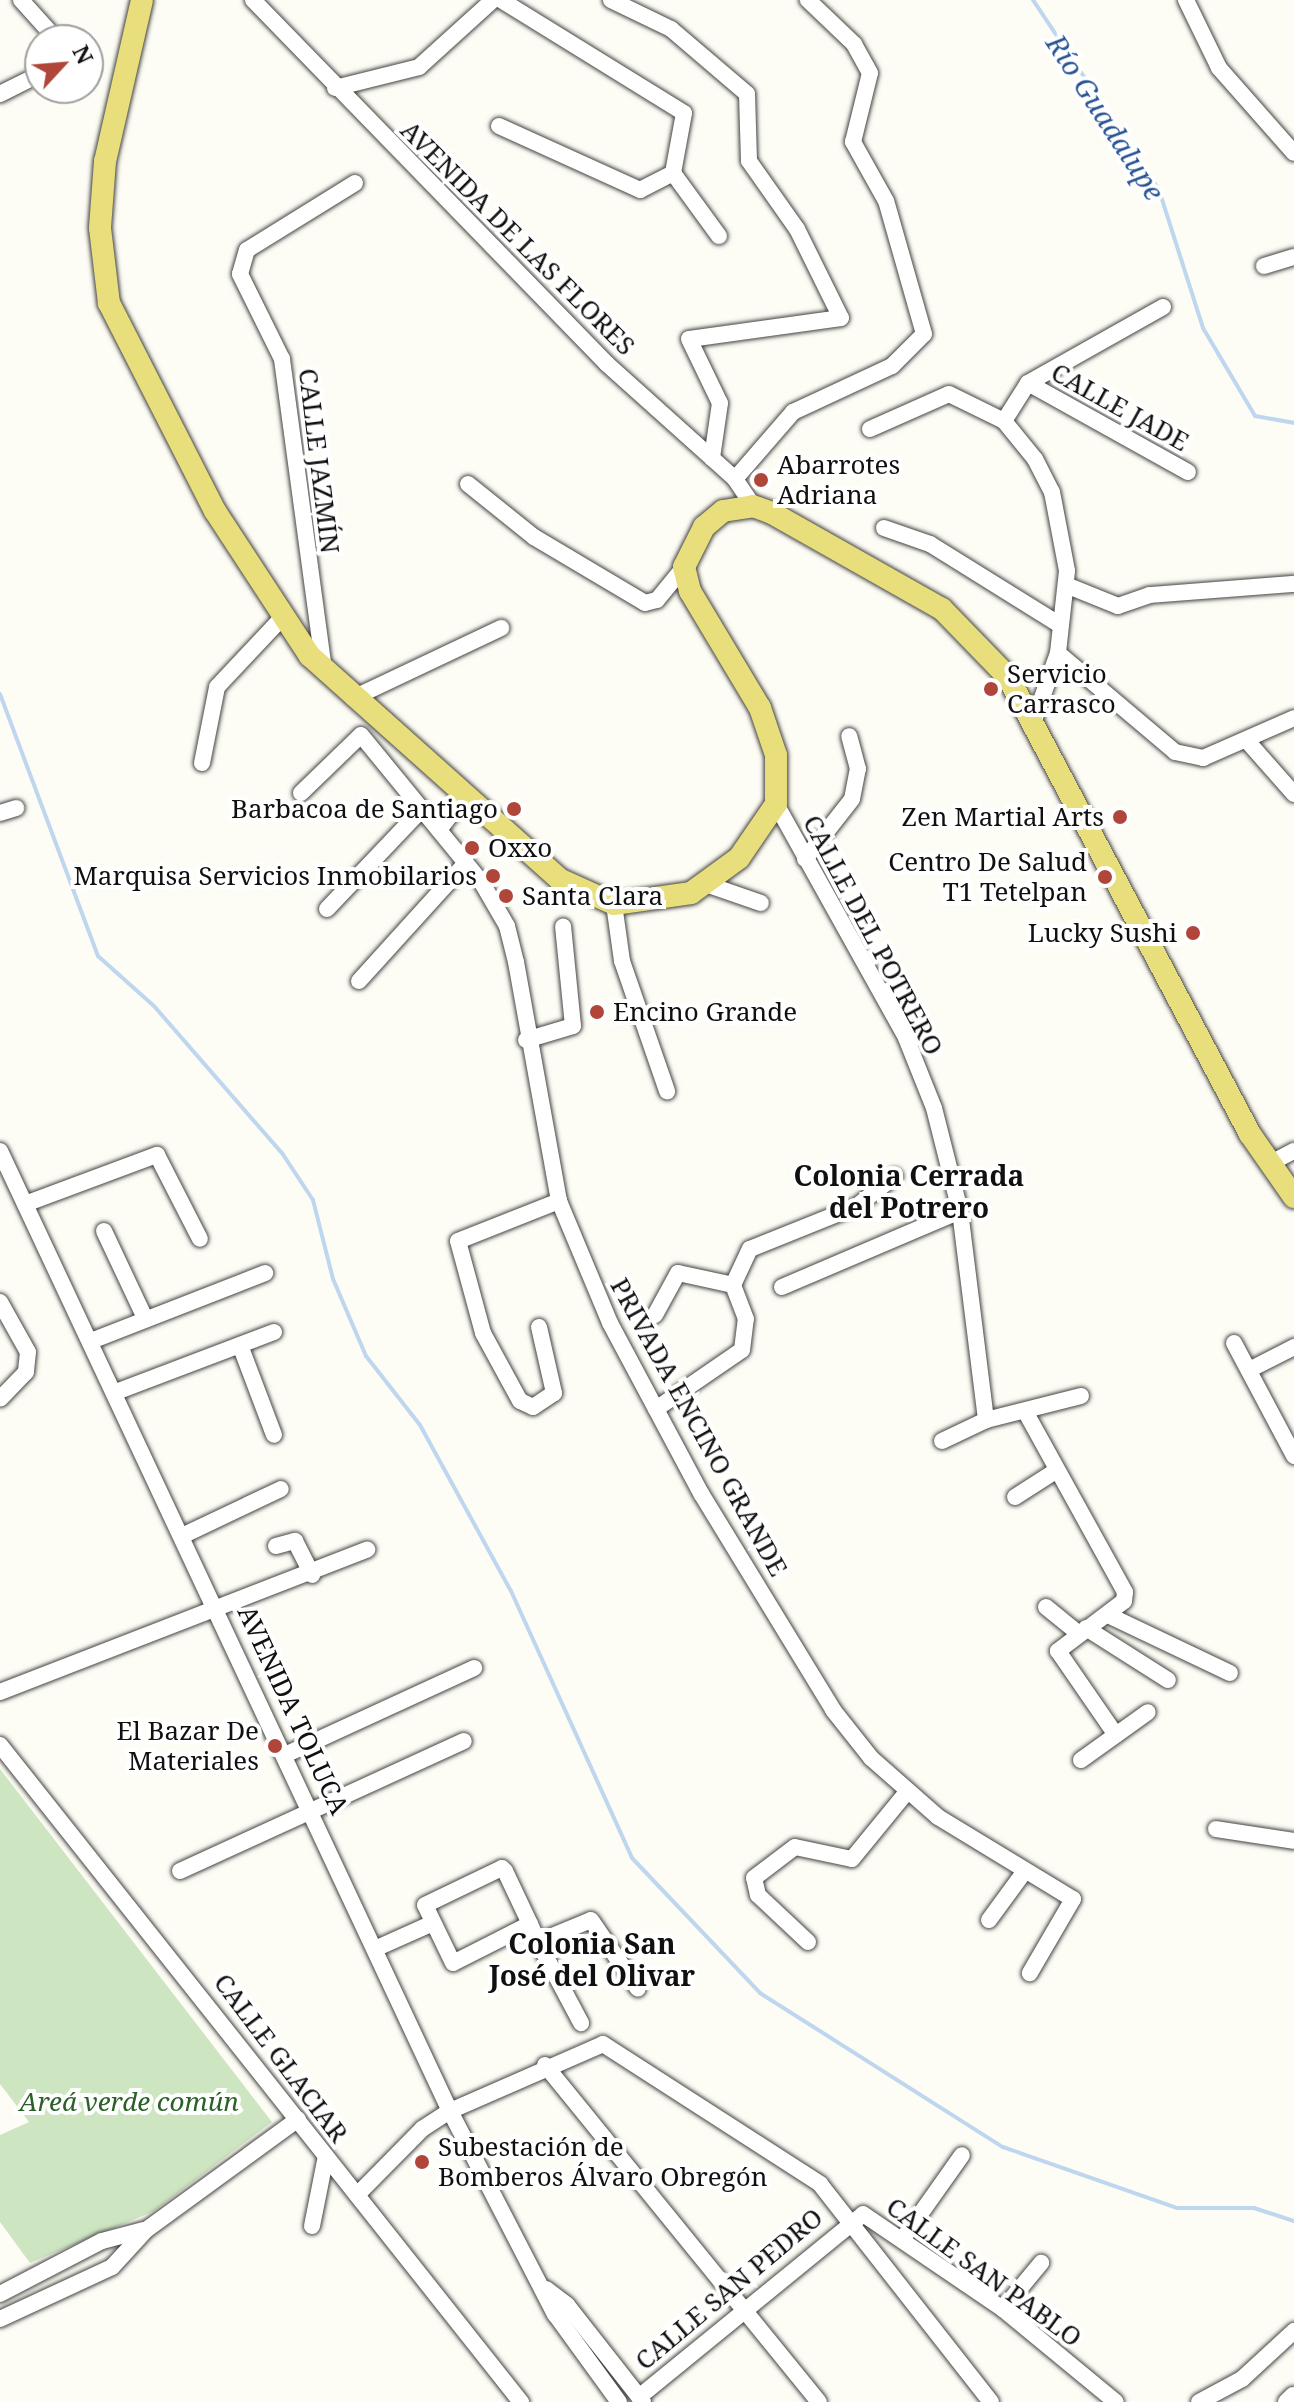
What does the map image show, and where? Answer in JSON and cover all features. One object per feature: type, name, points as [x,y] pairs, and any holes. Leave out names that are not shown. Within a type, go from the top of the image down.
[{"type":"main road","points":[[142,0],[105,161],[100,228],[109,303],[280,620],[324,670],[559,879],[614,904],[658,903],[706,884],[739,858],[776,804],[771,731],[690,591],[684,567],[704,527],[723,511],[753,506],[942,609],[993,658],[1034,720],[1271,1163],[1294,1197]]},
{"type":"street","points":[[21,0],[43,24]]},
{"type":"street","name":"AVENIDA DE LAS FLORES","points":[[253,0],[335,88],[607,364],[735,479],[753,506]]},
{"type":"street","points":[[335,88],[419,67],[493,0]]},
{"type":"street","points":[[501,0],[684,113],[673,173],[719,236]]},
{"type":"street","points":[[611,0],[663,24],[747,94],[749,161],[797,229],[841,318],[689,339],[720,403],[712,458]]},
{"type":"street","points":[[735,479],[793,412],[892,366],[924,334],[886,201],[851,134],[870,73],[854,44],[808,0]]},
{"type":"street","points":[[1186,0],[1219,68],[1294,153]]},
{"type":"street","points":[[0,94],[24,82]]},
{"type":"street","points":[[499,126],[640,190],[673,173]]},
{"type":"street","name":"CALLE JAZMÍN","points":[[324,670],[282,359],[240,274],[247,250],[355,183]]},
{"type":"street","points":[[1264,266],[1294,257]]},
{"type":"street","points":[[1004,421],[1028,383],[1163,307]]},
{"type":"street","name":"CALLE JADE","points":[[1028,383],[1188,472]]},
{"type":"street","points":[[870,429],[949,394],[1004,421],[1052,492],[1066,585],[1058,653],[1034,720]]},
{"type":"street","points":[[468,484],[504,516],[620,590],[657,600],[684,567]]},
{"type":"street","points":[[884,528],[930,544],[1060,625]]},
{"type":"street","points":[[1066,585],[1118,606],[1150,595],[1294,584]]},
{"type":"street","points":[[202,763],[217,687],[280,620]]},
{"type":"street","points":[[353,698],[501,628]]},
{"type":"street","points":[[1058,653],[1175,752],[1203,758],[1249,743],[1294,718]]},
{"type":"street","name":"PRIVADA ENCINO GRANDE","points":[[301,793],[357,734],[466,863],[507,926],[526,1040],[559,1201],[656,1409],[833,1710],[906,1793],[1073,1899],[1030,1973]]},
{"type":"street","points":[[805,859],[852,799],[858,769],[849,736]]},
{"type":"street","points":[[1249,743],[1294,794]]},
{"type":"street","points":[[439,830],[465,796]]},
{"type":"street","name":"CALLE DEL POTRERO","points":[[776,804],[906,1038],[960,1211],[986,1420]]},
{"type":"street","points":[[327,909],[422,809]]},
{"type":"street","points":[[359,981],[466,863]]},
{"type":"street","points":[[706,884],[761,903]]},
{"type":"street","points":[[614,904],[622,961],[667,1091]]},
{"type":"street","points":[[526,1040],[573,1026],[563,926]]},
{"type":"street","points":[[1271,1163],[1294,1151]]},
{"type":"street","points":[[25,1204],[157,1155],[200,1239]]},
{"type":"street","name":"AVENIDA TOLUCA","points":[[2,1158],[315,1812],[450,2111],[544,2288],[619,2402]]},
{"type":"street","points":[[656,1409],[742,1350],[746,1319],[733,1285],[750,1249],[857,1206],[895,1176]]},
{"type":"street","points":[[539,1327],[554,1393],[533,1407],[520,1401],[483,1333],[458,1241],[559,1201]]},
{"type":"street","points":[[782,1287],[960,1211]]},
{"type":"street","points":[[104,1231],[145,1318]]},
{"type":"street","points":[[91,1341],[265,1273]]},
{"type":"street","points":[[655,1315],[678,1273],[733,1285]]},
{"type":"street","points":[[0,1302],[28,1352],[26,1372],[0,1399]]},
{"type":"street","points":[[116,1392],[274,1332]]},
{"type":"street","points":[[1234,1343],[1294,1456]]},
{"type":"street","points":[[240,1345],[274,1435]]},
{"type":"street","points":[[1249,1370],[1294,1347]]},
{"type":"street","points":[[942,1441],[986,1420],[1081,1396]]},
{"type":"street","points":[[1025,1411],[1125,1592],[1108,1615],[1082,1630],[1058,1653],[1116,1735]]},
{"type":"street","points":[[1015,1497],[1057,1470]]},
{"type":"street","points":[[184,1535],[281,1489]]},
{"type":"street","points":[[276,1546],[295,1541],[312,1575]]},
{"type":"street","points":[[0,1692],[218,1606],[312,1575],[367,1550]]},
{"type":"street","points":[[1046,1607],[1168,1680]]},
{"type":"street","points":[[1108,1615],[1230,1673]]},
{"type":"street","points":[[287,1754],[474,1668]]},
{"type":"street","points":[[1081,1760],[1148,1712]]},
{"type":"street","points":[[180,1871],[315,1812],[464,1741]]},
{"type":"street","name":"CALLE GLACIAR","points":[[0,1745],[521,2402]]},
{"type":"street","points":[[808,1942],[758,1895],[754,1878],[795,1847],[852,1859],[906,1793]]},
{"type":"street","points":[[1216,1829],[1294,1841]]},
{"type":"street","points":[[530,1924],[453,1963],[433,1923],[428,1900],[496,1867],[505,1871],[581,2023]]},
{"type":"street","points":[[989,1920],[1025,1871]]},
{"type":"street","points":[[538,1942],[591,1920],[638,1989]]},
{"type":"street","points":[[377,1948],[433,1923]]},
{"type":"street","name":"CALLE SAN PABLO","points":[[357,2195],[422,2129],[450,2111],[545,2065],[609,2047],[794,2165],[850,2218],[863,2214],[904,2237],[1003,2309],[1116,2402]]},
{"type":"street","points":[[545,2065],[819,2402]]},
{"type":"street","points":[[0,2319],[71,2289],[112,2267],[146,2230],[298,2119]]},
{"type":"street","points":[[904,2237],[962,2155]]},
{"type":"street","points":[[312,2226],[326,2156]]},
{"type":"street","points":[[850,2218],[991,2402]]},
{"type":"street","name":"CALLE SAN PEDRO","points":[[641,2399],[850,2218]]},
{"type":"street","points":[[0,2294],[59,2263],[146,2230]]},
{"type":"street","points":[[59,2263],[71,2289]]},
{"type":"street","points":[[1003,2309],[1041,2263]]},
{"type":"street","name":"AVENIDA TOLUCA","points":[[544,2288],[567,2305],[641,2399]]},
{"type":"street","points":[[1199,2402],[1242,2379],[1294,2331]]},
{"type":"street","points":[[1286,2402],[1293,2395]]},
{"type":"green space","name":"Areá verde común","points":[[0,1769],[272,2122],[154,2211],[30,2263],[0,2222],[0,2135],[29,2122],[0,2084]]},
{"type":"waterway","name":"Río Guadalupe","points":[[1033,0],[1159,190],[1203,328],[1255,416],[1294,423]]},
{"type":"waterway","points":[[0,694],[98,956],[154,1006],[282,1153],[313,1200],[333,1279],[366,1356],[420,1425],[511,1591],[632,1858],[760,1993],[1003,2147],[1177,2208],[1254,2208],[1294,2221]]},
{"type":"place","name":"Abarrotes Adriana","points":[[761,480]]},
{"type":"place","name":"Servicio Carrasco","points":[[991,689]]},
{"type":"place","name":"Barbacoa de Santiago","points":[[514,809]]},
{"type":"place","name":"Zen Martial Arts","points":[[1120,817]]},
{"type":"place","name":"Oxxo","points":[[472,848]]},
{"type":"place","name":"Marquisa Servicios Inmobilarios","points":[[493,876]]},
{"type":"place","name":"Centro De Salud T1 Tetelpan","points":[[1105,877]]},
{"type":"place","name":"Santa Clara","points":[[506,896]]},
{"type":"place","name":"Lucky Sushi","points":[[1193,933]]},
{"type":"place","name":"Encino Grande","points":[[597,1012]]},
{"type":"place","name":"El Bazar De Materiales","points":[[275,1746]]},
{"type":"place","name":"Subestación de Bomberos Álvaro Obregón","points":[[422,2162]]},
{"type":"district","name":"Colonia Cerrada del Potrero","points":[[909,1191]]},
{"type":"district","name":"Colonia San José del Olivar","points":[[592,1959]]}]
